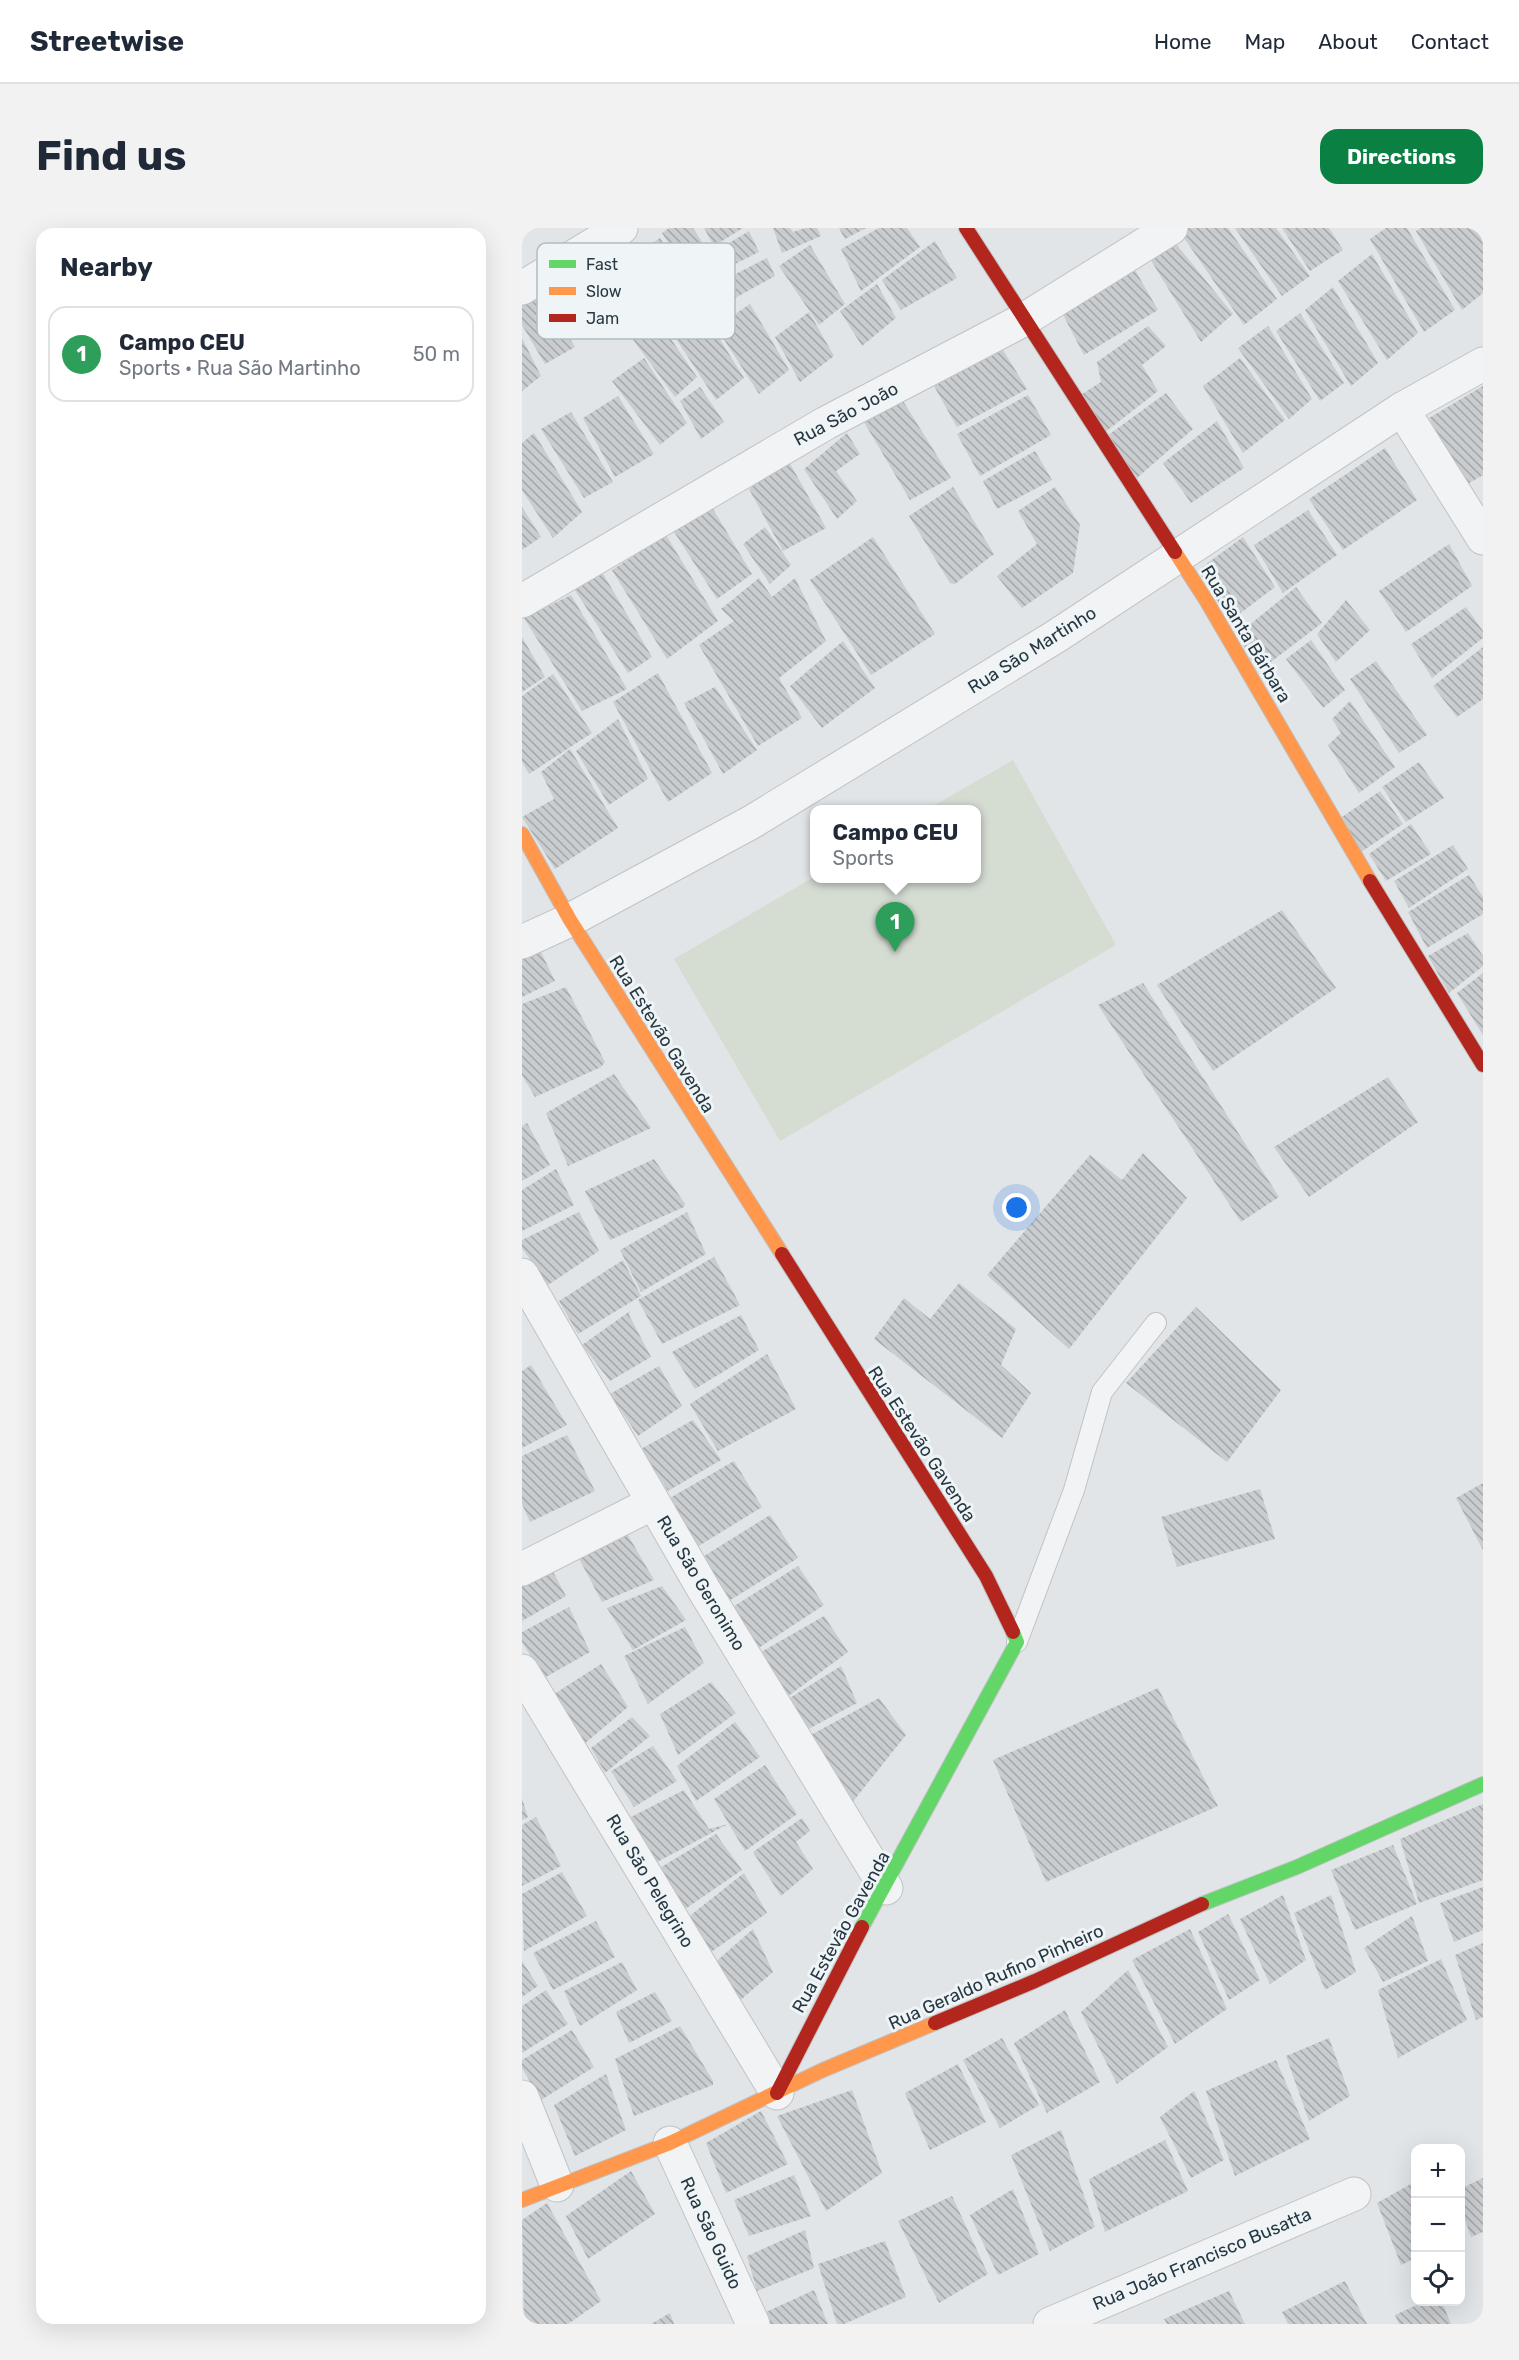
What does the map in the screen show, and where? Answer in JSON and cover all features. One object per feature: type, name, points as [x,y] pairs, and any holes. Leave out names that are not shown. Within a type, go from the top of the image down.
[{"type":"street","points":[[596,243],[621,228]]},
{"type":"street","name":"Rua Santa Bárbara","points":[[966,228],[1178,556],[1390,915],[1483,1065]]},
{"type":"street","name":"Rua São João","points":[[522,601],[826,423],[1025,319],[1171,228]]},
{"type":"street","points":[[522,288],[537,279]]},
{"type":"street","name":"Rua São Martinho","points":[[522,942],[570,920],[750,823],[1056,637],[1402,409],[1483,364]]},
{"type":"street","points":[[1402,409],[1483,538]]},
{"type":"street","name":"Rua Estevão Gavenda","points":[[522,834],[570,920],[986,1576],[1008,1618],[1017,1642],[818,2009],[777,2093]]},
{"type":"street","name":"Rua São Geronimo","points":[[522,1275],[653,1503],[886,1887]]},
{"type":"street","points":[[522,1569],[653,1503]]},
{"type":"street","name":"Rua São Pelegrino","points":[[522,1671],[777,2093]]},
{"type":"street","name":"Rua Geraldo Rufino Pinheiro","points":[[522,2200],[670,2143],[823,2070],[1035,1982],[1179,1913],[1297,1867],[1483,1784]]},
{"type":"street","points":[[522,2097],[557,2185]]},
{"type":"street","name":"Rua São Guido","points":[[670,2143],[753,2324]]},
{"type":"street","name":"Rua João Francisco Busatta","points":[[1050,2324],[1354,2193]]},
{"type":"lane","points":[[1017,1642],[1074,1490],[1102,1392],[1156,1323]]},
{"type":"shaded area","points":[[1013,760],[1116,945],[780,1141],[674,959],[810,879],[810,883],[981,883],[981,805],[935,805]]},
{"type":"building","points":[[669,228],[693,228],[703,243],[668,243],[662,233]]},
{"type":"building","points":[[704,228],[743,228],[719,243],[712,243]]},
{"type":"building","points":[[773,228],[790,228],[793,232],[805,228],[817,228],[821,236],[782,253]]},
{"type":"building","points":[[839,228],[866,228],[845,239]]},
{"type":"building","points":[[879,228],[907,228],[920,247],[861,291],[841,249]]},
{"type":"building","points":[[1185,228],[1228,228],[1277,299],[1244,325],[1180,232]]},
{"type":"building","points":[[1235,228],[1276,228],[1310,276],[1282,296]]},
{"type":"building","points":[[1282,228],[1329,228],[1343,250],[1310,271]]},
{"type":"building","points":[[1386,228],[1407,228],[1455,310],[1424,332],[1370,239]]},
{"type":"building","points":[[1421,228],[1483,228],[1483,293],[1462,310],[1416,231]]},
{"type":"building","points":[[749,231],[759,252],[735,264],[735,243],[729,243]]},
{"type":"building","points":[[1168,234],[1233,314],[1201,342],[1144,249]]},
{"type":"building","points":[[660,238],[663,243],[653,243]]},
{"type":"building","points":[[935,241],[957,278],[901,310],[882,280]]},
{"type":"building","points":[[810,245],[845,304],[819,325],[779,266]]},
{"type":"building","points":[[1372,254],[1418,333],[1387,360],[1338,281]]},
{"type":"building","points":[[767,258],[775,276],[735,298],[735,274]]},
{"type":"building","points":[[1131,263],[1158,310],[1084,355],[1060,309]]},
{"type":"building","points":[[877,284],[896,318],[862,346],[840,311]]},
{"type":"building","points":[[537,286],[537,339],[570,339],[575,347],[545,364],[522,325],[522,297]]},
{"type":"building","points":[[1333,287],[1378,363],[1351,386],[1305,310]]},
{"type":"building","points":[[750,304],[789,370],[759,394],[724,339],[735,339],[735,314]]},
{"type":"building","points":[[809,312],[834,356],[800,382],[775,337]]},
{"type":"building","points":[[1300,313],[1344,383],[1320,401],[1276,331]]},
{"type":"building","points":[[1148,326],[1166,346],[1142,365],[1158,391],[1104,433],[1082,394],[1101,382],[1097,362]]},
{"type":"building","points":[[1268,326],[1312,399],[1289,419],[1238,348]]},
{"type":"building","points":[[522,338],[541,376],[522,391]]},
{"type":"building","points":[[633,339],[671,339],[697,377],[675,397]]},
{"type":"building","points":[[676,339],[720,339],[744,378],[716,400]]},
{"type":"building","points":[[1003,350],[1027,389],[957,427],[934,386]]},
{"type":"building","points":[[644,358],[687,423],[660,445],[612,381]]},
{"type":"building","points":[[1240,358],[1285,420],[1243,453],[1203,386]]},
{"type":"building","points":[[1483,386],[1483,475],[1466,485],[1429,418]]},
{"type":"building","points":[[700,387],[724,422],[701,439],[680,401]]},
{"type":"building","points":[[1166,393],[1193,429],[1137,478],[1107,436]]},
{"type":"building","points":[[1028,395],[1051,435],[980,476],[957,434]]},
{"type":"building","points":[[618,396],[654,454],[615,477],[583,418]]},
{"type":"building","points":[[903,401],[951,478],[910,500],[864,422]]},
{"type":"building","points":[[571,412],[613,482],[584,498],[541,429]]},
{"type":"building","points":[[1217,421],[1244,468],[1191,503],[1163,463]]},
{"type":"building","points":[[534,433],[582,512],[553,538],[522,490],[522,443]]},
{"type":"building","points":[[847,433],[860,454],[836,471],[857,501],[837,519],[804,469]]},
{"type":"building","points":[[1385,448],[1417,500],[1343,550],[1309,499]]},
{"type":"building","points":[[1035,451],[1052,480],[997,509],[983,481]]},
{"type":"building","points":[[788,460],[826,528],[783,551],[749,489]]},
{"type":"building","points":[[953,487],[994,554],[955,584],[950,583],[909,516]]},
{"type":"building","points":[[1055,487],[1080,525],[1073,573],[1022,608],[997,576],[1037,544],[1018,511]]},
{"type":"building","points":[[710,504],[752,574],[717,599],[673,530]]},
{"type":"building","points":[[522,507],[541,537],[522,550]]},
{"type":"building","points":[[1308,510],[1337,555],[1283,593],[1254,545]]},
{"type":"building","points":[[765,527],[791,565],[770,584],[743,544]]},
{"type":"building","points":[[666,535],[718,621],[667,659],[612,570]]},
{"type":"building","points":[[873,537],[935,634],[871,675],[810,580]]},
{"type":"building","points":[[1243,537],[1275,587],[1230,621],[1198,570]]},
{"type":"building","points":[[1449,544],[1472,586],[1406,632],[1379,591]]},
{"type":"building","points":[[602,572],[652,657],[628,673],[573,587]]},
{"type":"building","points":[[759,578],[772,597],[795,578],[826,641],[779,678],[802,718],[758,746],[699,645],[734,621],[721,609]]},
{"type":"building","points":[[1296,587],[1322,623],[1258,672],[1237,635]]},
{"type":"building","points":[[571,595],[627,689],[582,711],[524,618]]},
{"type":"building","points":[[1346,600],[1370,630],[1336,662],[1317,634]]},
{"type":"building","points":[[1466,607],[1483,631],[1483,638],[1432,678],[1411,644]]},
{"type":"building","points":[[522,637],[545,677],[522,692]]},
{"type":"building","points":[[1311,640],[1345,690],[1323,708],[1286,659]]},
{"type":"building","points":[[843,641],[875,688],[822,728],[790,686]]},
{"type":"building","points":[[1483,647],[1483,699],[1457,717],[1433,686]]},
{"type":"building","points":[[1376,661],[1427,735],[1399,753],[1350,679]]},
{"type":"building","points":[[658,673],[712,773],[668,802],[613,702]]},
{"type":"building","points":[[553,674],[592,733],[529,774],[522,762],[522,696]]},
{"type":"building","points":[[715,687],[757,750],[723,774],[684,703]]},
{"type":"building","points":[[1350,701],[1395,767],[1359,793],[1328,745],[1341,733],[1332,719]]},
{"type":"building","points":[[618,719],[648,779],[609,805],[576,751]]},
{"type":"building","points":[[570,749],[618,828],[555,869],[522,817],[554,799],[541,772]]},
{"type":"building","points":[[1419,762],[1444,798],[1406,822],[1382,787]]},
{"type":"building","points":[[1380,791],[1403,824],[1361,852],[1339,819]]},
{"type":"building","points":[[1411,824],[1431,854],[1386,881],[1369,854]]},
{"type":"building","points":[[1453,845],[1468,869],[1409,908],[1394,881]]},
{"type":"building","points":[[1469,875],[1483,897],[1483,914],[1427,948],[1408,912]]},
{"type":"building","points":[[1282,910],[1336,988],[1213,1071],[1157,985]]},
{"type":"building","points":[[1468,933],[1483,956],[1483,966],[1449,993],[1428,956]]},
{"type":"building","points":[[539,948],[555,981],[522,997],[522,956]]},
{"type":"building","points":[[1483,973],[1483,1035],[1457,993]]},
{"type":"building","points":[[1143,983],[1279,1197],[1241,1222],[1098,1005]]},
{"type":"building","points":[[566,987],[605,1062],[601,1067],[535,1097],[522,1075],[522,1004]]},
{"type":"building","points":[[614,1074],[651,1128],[568,1166],[546,1113]]},
{"type":"building","points":[[1388,1077],[1418,1122],[1309,1197],[1274,1147]]},
{"type":"building","points":[[527,1123],[550,1165],[522,1181],[522,1126]]},
{"type":"building","points":[[1143,1153],[1187,1198],[1069,1349],[987,1275],[1090,1155],[1122,1180]]},
{"type":"building","points":[[654,1159],[685,1204],[684,1207],[610,1240],[585,1191]]},
{"type":"building","points":[[556,1169],[574,1205],[522,1231],[522,1190]]},
{"type":"building","points":[[579,1212],[599,1251],[548,1285],[522,1248],[522,1240]]},
{"type":"building","points":[[687,1212],[706,1254],[641,1292],[620,1250]]},
{"type":"building","points":[[714,1257],[740,1305],[662,1344],[638,1300]]},
{"type":"building","points":[[623,1260],[641,1296],[578,1334],[559,1301]]},
{"type":"building","points":[[959,1283],[1016,1329],[1001,1365],[1031,1393],[1002,1438],[874,1339],[904,1298],[930,1319]]},
{"type":"building","points":[[1196,1307],[1281,1390],[1227,1462],[1126,1383]]},
{"type":"building","points":[[630,1311],[629,1315],[651,1357],[610,1381],[582,1345]]},
{"type":"building","points":[[741,1315],[759,1350],[695,1389],[672,1352]]},
{"type":"building","points":[[767,1354],[796,1409],[718,1451],[690,1404]]},
{"type":"building","points":[[531,1365],[567,1425],[522,1448],[522,1371]]},
{"type":"building","points":[[659,1366],[682,1406],[638,1436],[610,1394]]},
{"type":"building","points":[[693,1420],[721,1460],[668,1491],[641,1449]]},
{"type":"building","points":[[567,1435],[595,1491],[530,1522],[522,1504],[522,1456]]},
{"type":"building","points":[[734,1461],[762,1507],[689,1552],[663,1502]]},
{"type":"building","points":[[1483,1483],[1483,1550],[1456,1498]]},
{"type":"building","points":[[1260,1489],[1275,1539],[1177,1567],[1161,1517]]},
{"type":"building","points":[[770,1515],[798,1558],[724,1604],[696,1561]]},
{"type":"building","points":[[622,1525],[654,1580],[602,1602],[574,1549]]},
{"type":"building","points":[[798,1566],[824,1605],[754,1651],[728,1610]]},
{"type":"building","points":[[552,1570],[566,1596],[522,1621],[522,1586]]},
{"type":"building","points":[[662,1586],[686,1620],[633,1650],[607,1608]]},
{"type":"building","points":[[569,1607],[590,1652],[544,1678],[522,1642],[522,1632]]},
{"type":"building","points":[[824,1616],[848,1652],[783,1700],[756,1655]]},
{"type":"building","points":[[685,1627],[704,1663],[648,1704],[624,1656]]},
{"type":"building","points":[[601,1664],[628,1707],[583,1745],[551,1696]]},
{"type":"building","points":[[841,1666],[857,1703],[801,1733],[785,1701]]},
{"type":"building","points":[[711,1682],[736,1713],[678,1755],[660,1714]]},
{"type":"building","points":[[1158,1688],[1218,1806],[1046,1882],[993,1760]]},
{"type":"building","points":[[879,1698],[906,1735],[847,1809],[807,1737]]},
{"type":"building","points":[[632,1717],[650,1736],[605,1773],[591,1748]]},
{"type":"building","points":[[735,1722],[760,1757],[696,1801],[677,1766]]},
{"type":"building","points":[[653,1746],[677,1781],[634,1807],[611,1771]]},
{"type":"building","points":[[765,1765],[797,1814],[745,1851],[714,1799]]},
{"type":"building","points":[[684,1790],[709,1829],[728,1824],[648,1867],[625,1820]]},
{"type":"building","points":[[522,1799],[528,1817],[522,1820]]},
{"type":"building","points":[[1483,1804],[1483,1880],[1419,1903],[1400,1839]]},
{"type":"building","points":[[536,1817],[561,1866],[522,1886],[522,1825]]},
{"type":"building","points":[[802,1818],[810,1831],[796,1842],[813,1869],[781,1896],[753,1852]]},
{"type":"building","points":[[716,1834],[742,1870],[678,1914],[653,1872]]},
{"type":"building","points":[[1393,1845],[1417,1904],[1355,1930],[1331,1870]]},
{"type":"building","points":[[562,1872],[587,1916],[524,1951],[522,1894]]},
{"type":"building","points":[[744,1873],[767,1913],[704,1957],[682,1922]]},
{"type":"building","points":[[1483,1887],[1483,1930],[1454,1942],[1440,1903]]},
{"type":"building","points":[[1283,1895],[1306,1960],[1270,1984],[1240,1919]]},
{"type":"building","points":[[1331,1895],[1356,1972],[1325,1990],[1294,1913]]},
{"type":"building","points":[[1228,1914],[1260,1980],[1229,2000],[1198,1932]]},
{"type":"building","points":[[1412,1916],[1428,1961],[1383,1982],[1364,1948]]},
{"type":"building","points":[[596,1921],[615,1957],[553,1990],[533,1953]]},
{"type":"building","points":[[753,1929],[773,1972],[736,2004],[712,1965]]},
{"type":"building","points":[[1190,1929],[1227,2009],[1175,2044],[1132,1960]]},
{"type":"building","points":[[1483,1943],[1483,2017],[1476,2020],[1455,1955]]},
{"type":"building","points":[[1441,1959],[1467,2020],[1398,2058],[1378,1990]]},
{"type":"building","points":[[522,1961],[538,1986],[522,1997]]},
{"type":"building","points":[[622,1962],[637,1990],[580,2026],[564,1991]]},
{"type":"building","points":[[1128,1970],[1168,2047],[1117,2084],[1081,2012]]},
{"type":"building","points":[[546,1990],[568,2024],[522,2053],[522,2006]]},
{"type":"building","points":[[655,1992],[672,2021],[629,2043],[616,2012]]},
{"type":"building","points":[[1065,2010],[1100,2082],[1047,2113],[1014,2043]]},
{"type":"building","points":[[680,2026],[713,2081],[713,2085],[634,2116],[615,2059]]},
{"type":"building","points":[[572,2030],[594,2067],[541,2100],[522,2068],[522,2060]]},
{"type":"building","points":[[1002,2038],[1039,2105],[1000,2128],[963,2060]]},
{"type":"building","points":[[1329,2038],[1350,2096],[1309,2121],[1286,2056]]},
{"type":"building","points":[[1276,2060],[1310,2139],[1235,2176],[1206,2091]]},
{"type":"building","points":[[958,2064],[986,2122],[930,2150],[905,2093]]},
{"type":"building","points":[[606,2074],[626,2130],[575,2156],[554,2105]]},
{"type":"building","points":[[852,2090],[882,2173],[826,2211],[777,2116]]},
{"type":"building","points":[[1194,2091],[1224,2160],[1191,2178],[1160,2117]]},
{"type":"building","points":[[761,2111],[788,2164],[726,2193],[706,2143]]},
{"type":"building","points":[[1061,2130],[1095,2227],[1050,2251],[1011,2155]]},
{"type":"building","points":[[1165,2140],[1188,2191],[1105,2232],[1089,2179]]},
{"type":"building","points":[[631,2171],[655,2214],[588,2259],[566,2216]]},
{"type":"building","points":[[794,2175],[811,2216],[749,2236],[734,2200]]},
{"type":"building","points":[[1483,2178],[1483,2232],[1471,2237],[1465,2220],[1465,2187]]},
{"type":"building","points":[[1411,2184],[1411,2260],[1401,2265],[1377,2203]]},
{"type":"building","points":[[1013,2189],[1039,2254],[998,2275],[970,2215]]},
{"type":"building","points":[[952,2196],[988,2274],[939,2303],[898,2221]]},
{"type":"building","points":[[547,2203],[601,2301],[568,2324],[524,2324],[522,2220]]},
{"type":"building","points":[[805,2230],[814,2268],[757,2291],[747,2256]]},
{"type":"building","points":[[885,2241],[906,2297],[844,2324],[837,2324],[818,2264]]},
{"type":"building","points":[[1345,2281],[1367,2324],[1288,2324],[1282,2312]]},
{"type":"building","points":[[814,2290],[828,2324],[761,2324],[762,2316],[766,2312]]},
{"type":"building","points":[[1229,2291],[1245,2324],[1167,2324],[1164,2319]]},
{"type":"building","points":[[1414,2306],[1444,2306],[1451,2324],[1399,2324],[1395,2315]]},
{"type":"building","points":[[670,2313],[674,2324],[651,2324]]},
{"type":"traffic: fast","points":[[862,1927],[1017,1642],[1013,1632]]},
{"type":"traffic: fast","points":[[1202,1904],[1297,1867],[1483,1784]]},
{"type":"traffic: slow","points":[[1175,552],[1206,600],[1370,881]]},
{"type":"traffic: slow","points":[[522,834],[570,920],[782,1254]]},
{"type":"traffic: slow","points":[[522,2200],[670,2143],[823,2070],[935,2023]]},
{"type":"traffic: jam","points":[[966,228],[1175,552]]},
{"type":"traffic: jam","points":[[1370,881],[1483,1065]]},
{"type":"traffic: jam","points":[[782,1254],[986,1576],[1013,1632]]},
{"type":"traffic: jam","points":[[935,2023],[1035,1981],[1202,1904]]},
{"type":"traffic: jam","points":[[777,2093],[862,1927]]},
{"type":"place","name":"Campo CEU","points":[[895,952]]}]
